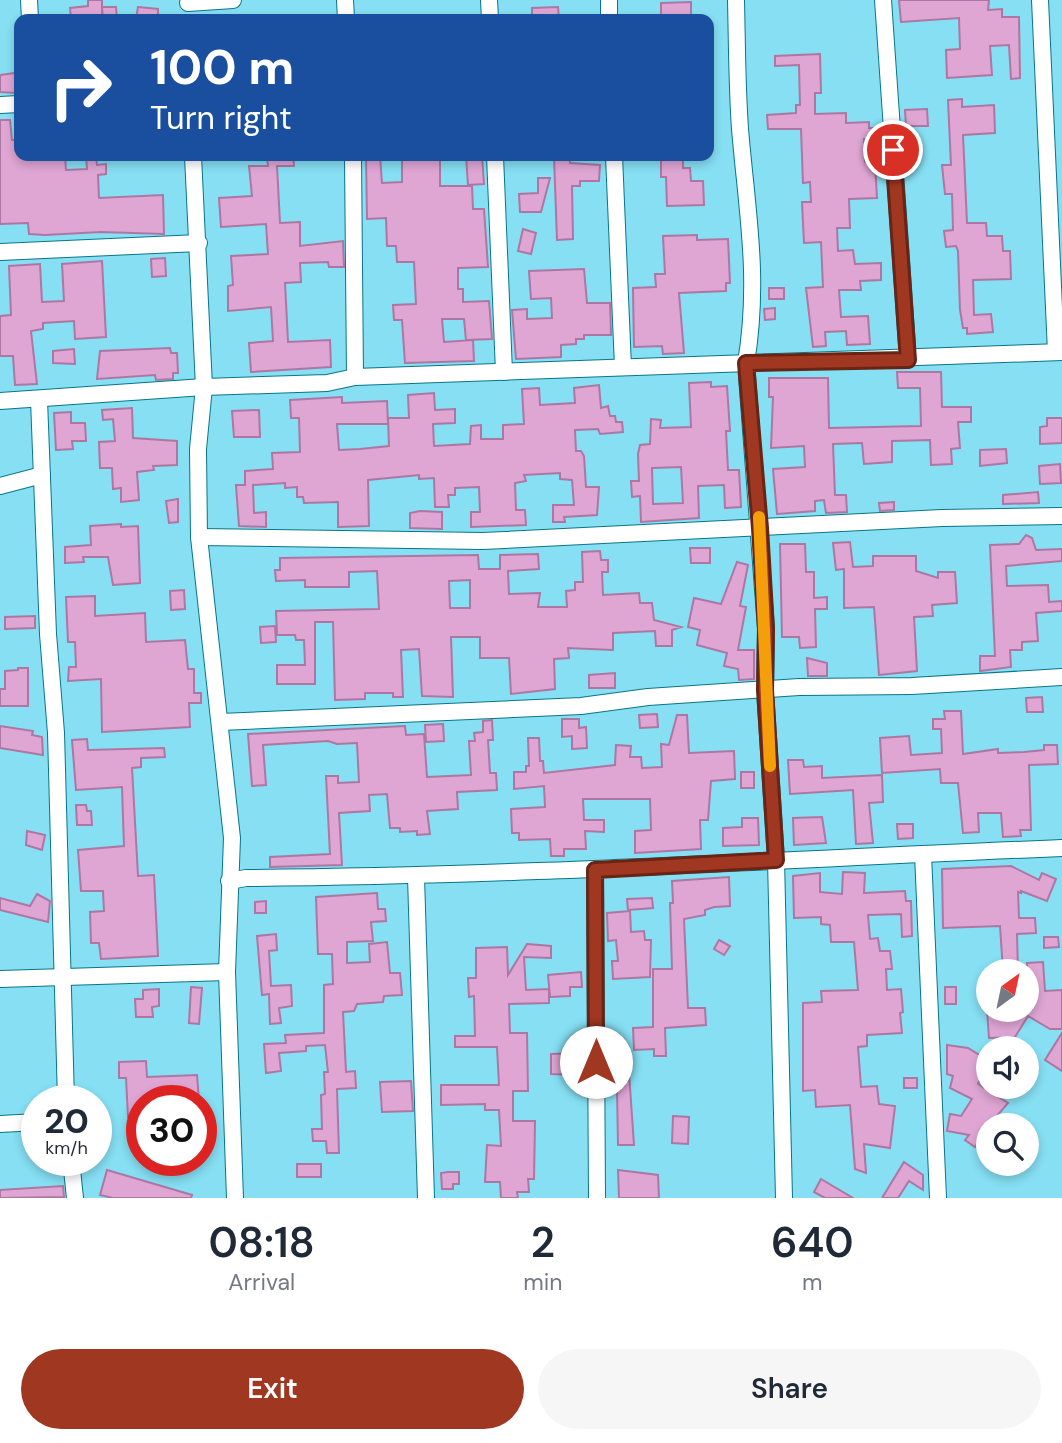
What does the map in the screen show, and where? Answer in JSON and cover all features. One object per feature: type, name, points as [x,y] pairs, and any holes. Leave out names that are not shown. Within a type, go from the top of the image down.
[{"type":"street","points":[[189,8],[233,0]]},
{"type":"street","points":[[736,0],[740,126],[755,275],[753,320],[746,363],[766,629],[765,690],[776,860],[784,1198]]},
{"type":"street","points":[[883,0],[908,360]]},
{"type":"street","points":[[0,401],[204,387],[327,383],[355,377],[908,360],[1059,352],[1040,0]]},
{"type":"street","points":[[193,161],[204,387],[198,449],[199,537],[232,838],[227,972],[234,1198]]},
{"type":"street","points":[[353,161],[355,377]]},
{"type":"street","points":[[495,161],[505,372]]},
{"type":"street","points":[[614,161],[623,367]]},
{"type":"street","points":[[0,252],[199,243]]},
{"type":"street","points":[[39,400],[48,634],[56,733],[65,1085]]},
{"type":"street","points":[[0,486],[42,475]]},
{"type":"street","points":[[199,537],[483,541],[720,527],[760,528],[954,517],[1062,516]]},
{"type":"street","points":[[220,722],[582,706],[648,697],[1029,681],[1062,677]]},
{"type":"street","points":[[229,881],[246,878],[416,877],[595,870],[1062,848]]},
{"type":"street","points":[[923,854],[938,1198]]},
{"type":"street","points":[[595,870],[597,1198]]},
{"type":"street","points":[[416,877],[426,1198]]},
{"type":"street","points":[[0,979],[227,972]]},
{"type":"street","points":[[0,1124],[21,1123]]},
{"type":"street","points":[[73,1176],[75,1198]]},
{"type":"building","points":[[88,0],[102,0],[102,14],[71,14],[70,8],[88,6]]},
{"type":"building","points":[[899,0],[989,0],[988,10],[1002,9],[1002,17],[1019,17],[1020,78],[1011,79],[1009,45],[990,46],[992,75],[947,78],[946,50],[960,49],[959,18],[901,22]]},
{"type":"building","points":[[691,2],[691,14],[661,14],[661,3]]},
{"type":"building","points":[[102,7],[116,7],[117,14],[103,14]]},
{"type":"building","points":[[138,7],[158,9],[158,14],[137,14]]},
{"type":"building","points":[[558,7],[559,14],[532,14],[532,8]]},
{"type":"building","points":[[820,54],[821,93],[815,93],[815,114],[846,113],[846,123],[869,122],[869,128],[876,128],[876,139],[864,139],[865,162],[875,162],[877,198],[849,199],[850,228],[837,228],[838,251],[853,250],[855,264],[881,263],[881,280],[860,281],[861,290],[839,290],[841,317],[868,316],[870,344],[847,345],[846,331],[825,332],[826,346],[813,347],[806,288],[823,287],[821,242],[804,243],[802,202],[811,202],[810,182],[803,183],[801,129],[768,129],[767,115],[796,113],[796,105],[800,105],[799,65],[775,66],[775,56]]},
{"type":"building","points":[[14,73],[14,93],[0,92],[0,75]]},
{"type":"building","points":[[962,99],[962,107],[994,105],[995,133],[963,135],[967,223],[986,223],[987,236],[1002,236],[1003,251],[1010,251],[1011,279],[973,280],[974,315],[991,314],[993,332],[967,334],[967,328],[963,328],[960,310],[958,251],[956,246],[946,247],[944,231],[953,230],[952,194],[945,194],[942,165],[951,165],[948,100]]},
{"type":"building","points":[[927,109],[928,126],[906,126],[905,110]]},
{"type":"building","points":[[0,120],[10,120],[14,161],[65,161],[66,170],[87,169],[86,161],[97,161],[97,165],[106,164],[106,174],[98,175],[99,198],[163,195],[164,234],[101,232],[45,235],[29,234],[28,223],[0,224]]},
{"type":"building","points":[[267,161],[294,161],[294,166],[277,166],[280,223],[300,222],[300,246],[343,241],[344,267],[329,267],[328,262],[300,263],[301,282],[285,283],[288,342],[330,340],[331,367],[251,372],[249,343],[273,341],[271,307],[228,311],[228,286],[233,285],[231,256],[268,254],[266,224],[221,227],[219,198],[252,196],[249,166],[268,166]]},
{"type":"building","points":[[366,161],[380,161],[382,183],[402,182],[402,161],[440,161],[440,186],[472,186],[473,209],[484,209],[488,267],[458,268],[458,289],[463,289],[463,302],[489,301],[492,339],[466,340],[464,319],[442,319],[444,342],[473,340],[474,361],[405,363],[402,320],[394,320],[393,305],[416,304],[414,262],[397,262],[396,246],[387,246],[386,218],[367,219]]},
{"type":"building","points":[[466,161],[482,161],[484,184],[468,185]]},
{"type":"building","points":[[554,161],[600,165],[599,181],[580,181],[580,186],[572,186],[573,239],[557,240]]},
{"type":"building","points":[[661,161],[683,161],[683,168],[690,168],[691,181],[703,181],[704,205],[667,206],[666,177],[661,177]]},
{"type":"building","points":[[538,178],[550,178],[541,212],[520,212],[519,194],[538,193]]},
{"type":"building","points":[[523,229],[536,233],[531,254],[518,251]]},
{"type":"building","points":[[697,235],[697,240],[728,239],[730,283],[726,283],[726,291],[679,293],[684,353],[663,354],[662,346],[634,347],[633,288],[656,287],[655,274],[665,274],[663,236]]},
{"type":"building","points":[[165,258],[166,276],[152,277],[151,259]]},
{"type":"building","points":[[102,261],[106,337],[75,339],[74,321],[43,323],[43,329],[31,331],[37,384],[15,385],[13,356],[0,356],[0,316],[11,315],[9,266],[40,264],[42,302],[64,301],[62,264]]},
{"type":"building","points":[[584,269],[587,303],[610,303],[611,335],[584,335],[584,339],[576,339],[576,344],[561,345],[561,357],[516,359],[512,310],[527,309],[527,319],[552,318],[551,298],[531,299],[529,271]]},
{"type":"building","points":[[769,288],[784,288],[784,299],[769,299]]},
{"type":"building","points":[[775,308],[775,319],[765,320],[764,309]]},
{"type":"building","points":[[170,348],[171,353],[177,353],[178,373],[173,373],[173,379],[156,380],[155,375],[97,379],[100,351]]},
{"type":"building","points":[[74,349],[75,364],[53,363],[53,351]]},
{"type":"building","points":[[897,372],[941,372],[942,407],[971,407],[971,422],[958,422],[960,448],[951,449],[952,464],[931,465],[930,440],[892,441],[892,462],[864,464],[862,443],[833,444],[835,495],[846,495],[847,512],[826,513],[824,500],[815,501],[815,511],[777,514],[773,469],[805,467],[804,446],[771,448],[773,397],[769,397],[769,378],[828,378],[829,428],[921,426],[920,388],[898,388]]},
{"type":"building","points":[[711,382],[711,387],[727,386],[730,431],[726,431],[728,470],[739,470],[741,507],[725,508],[724,485],[698,486],[699,518],[641,522],[640,496],[632,497],[631,481],[639,481],[640,445],[650,444],[651,419],[661,420],[660,428],[691,427],[689,383]],"holes":[[[681,467],[683,503],[653,504],[652,468]]]},
{"type":"building","points":[[599,385],[601,408],[608,406],[610,416],[615,416],[616,422],[622,422],[623,432],[600,434],[598,429],[575,430],[576,451],[581,451],[584,456],[586,487],[599,487],[597,515],[564,517],[565,522],[553,522],[553,505],[574,505],[572,480],[560,479],[560,473],[524,475],[526,481],[515,483],[516,510],[525,510],[526,525],[471,527],[471,512],[480,512],[479,487],[455,488],[455,495],[448,495],[449,507],[435,507],[434,478],[419,479],[419,475],[368,480],[369,526],[338,527],[338,502],[304,503],[303,497],[297,497],[297,487],[285,488],[285,483],[253,485],[254,513],[266,512],[266,527],[239,526],[236,485],[245,485],[245,471],[273,469],[272,453],[300,452],[299,418],[291,418],[290,400],[342,397],[342,403],[387,401],[388,424],[337,424],[339,450],[360,449],[389,446],[388,418],[409,418],[408,395],[434,393],[435,410],[455,409],[455,423],[433,424],[434,446],[470,444],[471,426],[481,425],[481,439],[503,439],[503,425],[524,424],[522,389],[539,388],[540,405],[575,403],[574,388]]},
{"type":"building","points":[[132,408],[133,438],[177,441],[177,465],[153,466],[154,470],[137,472],[139,500],[121,502],[121,488],[113,489],[112,468],[100,468],[99,442],[115,441],[113,419],[103,420],[102,410]]},
{"type":"building","points":[[259,410],[260,437],[234,437],[232,411]]},
{"type":"building","points":[[71,412],[71,423],[85,423],[86,441],[72,441],[73,449],[56,450],[54,413]]},
{"type":"building","points":[[1047,418],[1062,418],[1062,443],[1040,444],[1040,427],[1047,426]]},
{"type":"building","points":[[1006,449],[1007,463],[980,466],[980,450]]},
{"type":"building","points":[[1060,464],[1061,483],[1040,484],[1039,466]]},
{"type":"building","points":[[1038,492],[1039,503],[1003,504],[1003,495]]},
{"type":"building","points":[[178,499],[178,522],[169,523],[166,501]]},
{"type":"building","points":[[894,502],[894,510],[880,511],[879,503]]},
{"type":"building","points":[[442,512],[442,529],[410,528],[410,513]]},
{"type":"building","points":[[121,524],[121,527],[138,526],[140,583],[113,585],[108,557],[83,557],[84,562],[65,563],[65,547],[91,545],[90,526]]},
{"type":"building","points":[[1026,535],[1032,538],[1036,550],[1062,549],[1062,561],[1006,566],[1007,586],[1048,585],[1049,602],[1062,601],[1062,611],[1036,613],[1038,641],[1022,642],[1022,650],[1010,650],[1011,667],[980,671],[980,656],[995,656],[990,545],[1019,544]]},
{"type":"building","points":[[850,542],[853,567],[873,566],[873,556],[916,556],[916,571],[938,578],[938,572],[955,572],[957,603],[932,605],[933,616],[914,617],[917,671],[879,675],[874,607],[844,608],[844,569],[836,570],[833,543]]},
{"type":"building","points":[[780,544],[805,544],[806,572],[814,572],[814,598],[827,597],[827,609],[815,609],[816,647],[800,648],[799,637],[782,637]]},
{"type":"building","points":[[690,548],[710,548],[710,563],[691,563]]},
{"type":"building","points":[[600,551],[601,560],[608,560],[608,572],[602,572],[603,595],[639,593],[640,603],[652,603],[654,620],[681,627],[672,630],[672,646],[656,646],[655,631],[613,633],[613,650],[568,648],[569,658],[554,659],[555,689],[511,694],[509,658],[480,658],[480,637],[451,637],[453,697],[422,696],[419,649],[401,650],[403,697],[393,697],[393,693],[365,693],[365,699],[335,700],[333,622],[315,622],[315,684],[277,684],[277,665],[305,665],[304,640],[296,640],[295,635],[277,635],[276,611],[379,609],[377,571],[349,572],[349,587],[305,587],[305,580],[276,581],[275,570],[280,570],[280,558],[478,555],[479,569],[500,569],[500,555],[538,554],[539,569],[508,571],[509,594],[540,593],[538,607],[567,607],[566,591],[575,590],[575,582],[583,582],[582,552]],"holes":[[[470,580],[470,608],[450,608],[449,581]]]},
{"type":"building","points":[[737,562],[748,565],[740,606],[746,607],[738,650],[754,650],[754,679],[739,680],[738,669],[724,666],[727,653],[697,645],[700,630],[688,627],[694,598],[721,604]]},
{"type":"building","points":[[184,590],[185,609],[171,610],[170,591]]},
{"type":"building","points":[[95,596],[95,616],[145,613],[146,642],[185,640],[188,669],[194,669],[194,693],[201,693],[201,703],[189,703],[190,727],[102,732],[101,679],[68,681],[69,667],[76,667],[75,642],[68,642],[66,597]]},
{"type":"building","points":[[35,616],[35,628],[5,629],[5,617]]},
{"type":"building","points":[[275,626],[276,642],[261,643],[260,627]]},
{"type":"building","points":[[807,658],[827,663],[827,676],[808,676]]},
{"type":"building","points":[[28,668],[28,706],[0,706],[0,689],[5,689],[5,671]]},
{"type":"building","points":[[615,673],[615,688],[589,688],[589,675]]},
{"type":"building","points":[[1042,697],[1043,712],[1027,712],[1026,698]]},
{"type":"building","points":[[944,711],[961,711],[963,754],[998,749],[998,753],[1024,752],[1044,750],[1044,745],[1057,745],[1058,764],[1029,765],[1031,830],[1020,830],[1021,836],[1003,837],[1001,813],[978,813],[979,832],[963,833],[958,783],[941,783],[940,769],[882,773],[880,738],[909,736],[911,755],[942,753],[941,729],[933,729],[933,719],[945,719]]},
{"type":"building","points":[[657,714],[658,727],[640,728],[639,715]]},
{"type":"building","points":[[677,715],[687,715],[689,753],[734,751],[735,779],[711,781],[708,820],[700,820],[701,849],[635,853],[635,831],[651,830],[650,799],[583,799],[584,820],[604,820],[604,832],[585,831],[586,849],[564,849],[564,856],[551,856],[550,839],[519,840],[519,833],[512,833],[511,809],[545,807],[544,786],[514,789],[514,772],[526,772],[526,766],[529,766],[528,738],[539,738],[540,761],[543,761],[544,773],[615,765],[616,745],[631,746],[630,757],[641,757],[642,768],[662,767],[661,744],[669,745]]},
{"type":"building","points":[[562,719],[579,719],[579,728],[586,727],[587,748],[572,749],[572,736],[562,737]]},
{"type":"building","points":[[492,720],[493,740],[488,740],[490,773],[496,773],[497,790],[457,792],[458,809],[427,811],[430,834],[417,835],[417,831],[400,832],[400,828],[390,828],[387,794],[369,795],[370,811],[339,813],[342,865],[270,867],[270,857],[330,854],[326,776],[338,776],[338,783],[359,782],[357,743],[337,744],[328,741],[263,745],[266,785],[252,786],[248,734],[405,726],[406,735],[424,734],[427,777],[471,775],[469,741],[475,741],[474,733],[483,732],[483,721]]},
{"type":"building","points":[[443,724],[444,741],[426,742],[425,725]]},
{"type":"building","points":[[0,726],[33,731],[32,735],[42,737],[43,755],[0,748]]},
{"type":"building","points":[[87,739],[88,750],[164,748],[165,757],[141,758],[141,767],[132,768],[138,876],[154,875],[158,956],[101,959],[99,943],[91,943],[90,912],[104,911],[103,891],[81,891],[78,850],[124,846],[122,787],[76,790],[72,740]]},
{"type":"building","points":[[788,760],[803,760],[804,767],[822,766],[822,778],[882,775],[883,802],[869,803],[873,843],[856,844],[853,790],[790,794]]},
{"type":"building","points":[[741,772],[754,772],[754,788],[741,788]]},
{"type":"building","points":[[76,805],[86,805],[87,811],[91,811],[92,825],[77,825]]},
{"type":"building","points":[[822,817],[826,843],[794,845],[793,818]]},
{"type":"building","points":[[742,818],[758,818],[759,845],[723,846],[723,828],[742,827]]},
{"type":"building","points":[[897,824],[913,824],[913,838],[898,839]]},
{"type":"building","points":[[27,831],[45,835],[42,850],[26,845]]},
{"type":"building","points":[[1011,866],[1039,880],[1042,873],[1056,879],[1047,901],[1018,892],[1019,918],[1035,918],[1036,933],[1017,934],[1018,959],[1002,959],[1000,926],[943,928],[942,869]]},
{"type":"building","points":[[843,872],[865,873],[864,893],[905,891],[906,901],[911,901],[912,936],[902,937],[901,914],[868,915],[870,939],[878,938],[880,951],[890,951],[892,969],[886,969],[887,990],[901,989],[903,1012],[900,1013],[902,1033],[867,1035],[867,1046],[858,1047],[861,1087],[877,1086],[879,1104],[895,1106],[890,1148],[864,1144],[866,1173],[855,1169],[850,1105],[816,1107],[815,1090],[803,1091],[803,1003],[822,1002],[821,991],[858,990],[854,942],[831,942],[830,925],[821,924],[821,917],[794,918],[793,876],[820,873],[820,892],[842,894]]},
{"type":"building","points":[[729,877],[730,906],[714,907],[705,910],[705,915],[684,919],[688,1008],[705,1008],[706,1025],[665,1028],[666,1056],[654,1056],[654,1049],[634,1050],[633,1028],[653,1027],[653,969],[672,969],[672,881]]},
{"type":"building","points":[[377,893],[378,909],[385,909],[386,921],[371,922],[373,941],[347,942],[347,963],[370,962],[369,944],[387,942],[390,973],[400,973],[402,995],[384,996],[383,1002],[357,1004],[354,1011],[343,1012],[346,1072],[355,1071],[356,1088],[337,1089],[339,1153],[327,1153],[326,1141],[313,1141],[312,1129],[322,1129],[321,1095],[325,1094],[324,1072],[328,1072],[325,1045],[306,1046],[306,1051],[279,1053],[281,1071],[266,1073],[264,1044],[286,1043],[285,1035],[324,1033],[324,985],[333,984],[332,954],[318,954],[316,897]]},
{"type":"building","points":[[37,894],[50,901],[48,922],[0,910],[0,898],[30,906]]},
{"type":"building","points":[[652,898],[653,908],[628,910],[627,899]]},
{"type":"building","points":[[266,901],[266,913],[255,913],[255,902]]},
{"type":"building","points":[[630,911],[631,932],[644,931],[645,940],[651,940],[650,977],[613,979],[612,961],[618,961],[616,940],[608,941],[607,913]]},
{"type":"building","points":[[276,934],[277,950],[269,951],[271,986],[291,985],[292,1006],[279,1008],[281,1023],[270,1024],[269,994],[262,995],[257,936]]},
{"type":"building","points":[[1044,937],[1058,937],[1059,947],[1044,948]]},
{"type":"building","points":[[719,940],[730,946],[724,955],[714,949]]},
{"type":"building","points":[[527,944],[551,946],[551,958],[524,957],[526,990],[549,989],[549,1003],[509,1004],[510,1033],[527,1033],[528,1091],[513,1091],[513,1121],[535,1121],[534,1179],[528,1179],[529,1192],[517,1192],[518,1198],[501,1198],[500,1182],[485,1182],[487,1145],[501,1146],[499,1110],[485,1110],[485,1104],[441,1105],[441,1085],[499,1085],[497,1047],[455,1047],[455,1036],[475,1036],[474,996],[469,997],[468,978],[476,978],[476,948],[507,947],[508,975]]},
{"type":"building","points":[[1040,962],[1043,962],[1045,991],[1062,990],[1062,1029],[1050,1029],[1038,1022]]},
{"type":"building","points":[[581,972],[582,987],[570,987],[570,996],[550,997],[548,975]]},
{"type":"building","points":[[191,987],[202,988],[199,1024],[189,1023]]},
{"type":"building","points":[[945,987],[956,987],[956,1004],[945,1004]]},
{"type":"building","points":[[159,989],[159,1006],[152,1007],[153,1017],[136,1017],[135,999],[143,999],[143,990]]},
{"type":"building","points":[[988,1022],[1024,1022],[1016,1036],[989,1036]]},
{"type":"building","points":[[1062,1033],[1062,1071],[1045,1060]]},
{"type":"building","points":[[947,1045],[968,1048],[976,1053],[976,1099],[1002,1099],[1008,1103],[999,1113],[976,1113],[975,1147],[965,1140],[969,1135],[947,1131],[950,1114],[961,1116],[972,1099],[950,1088],[953,1076],[947,1074]]},
{"type":"building","points":[[584,1053],[585,1075],[551,1074],[551,1054]]},
{"type":"building","points":[[146,1061],[147,1077],[197,1075],[198,1085],[126,1085],[126,1078],[119,1078],[119,1062]]},
{"type":"building","points":[[629,1073],[634,1145],[618,1145],[617,1088],[614,1088],[614,1074]]},
{"type":"building","points":[[904,1078],[917,1078],[917,1088],[904,1088]]},
{"type":"building","points":[[411,1081],[413,1111],[382,1112],[380,1082]]},
{"type":"building","points":[[673,1116],[689,1117],[688,1144],[672,1143]]},
{"type":"building","points":[[904,1162],[923,1175],[923,1190],[909,1181],[898,1198],[882,1198]]},
{"type":"building","points":[[297,1164],[321,1164],[321,1177],[297,1177]]},
{"type":"building","points":[[618,1170],[658,1175],[659,1198],[619,1198]]},
{"type":"building","points":[[112,1171],[192,1195],[191,1198],[113,1198],[100,1195],[105,1176],[112,1176]]},
{"type":"building","points":[[459,1172],[459,1184],[453,1184],[453,1189],[442,1189],[441,1173]]},
{"type":"building","points":[[821,1179],[853,1198],[825,1198],[814,1192]]},
{"type":"building","points":[[63,1186],[64,1197],[0,1198],[0,1190]]},
{"type":"slow traffic","points":[[759,517],[770,766]]},
{"type":"route","points":[[596,1062],[595,870],[776,860],[765,690],[766,629],[760,528],[748,412],[746,363],[908,360],[893,150]]}]
